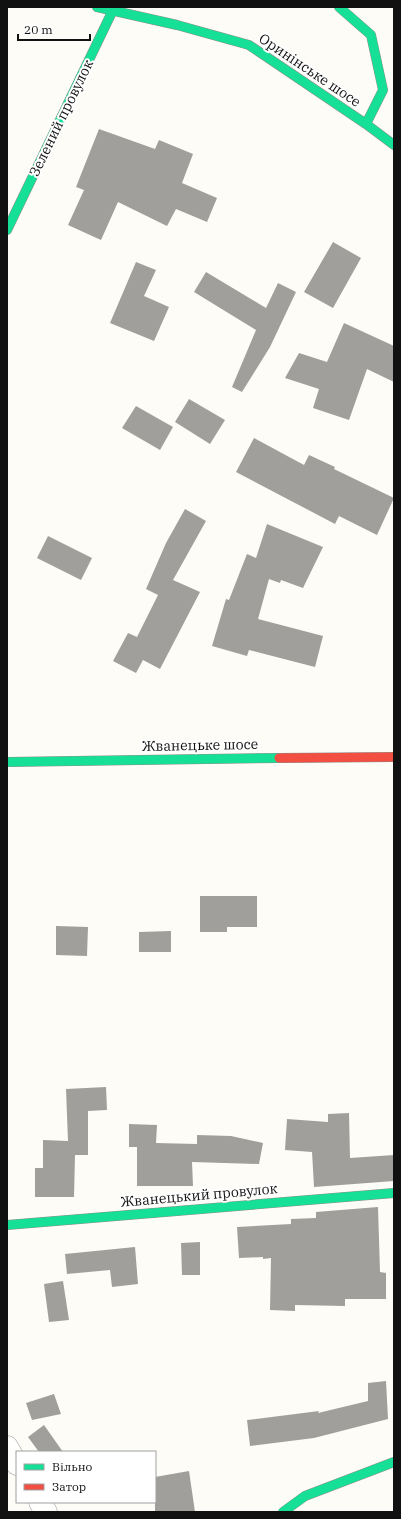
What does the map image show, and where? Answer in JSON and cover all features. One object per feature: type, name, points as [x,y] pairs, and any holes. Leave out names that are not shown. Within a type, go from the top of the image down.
[{"type":"main road","points":[[340,7],[371,35],[388,84],[366,124]]},
{"type":"main road","name":"Оринінське шосе","points":[[108,8],[249,45],[366,124],[394,145]]},
{"type":"main road","name":"Зелений провулок","points":[[7,230],[108,8]]},
{"type":"main road","name":"Жванецьке шосе","points":[[7,762],[394,757]]},
{"type":"main road","name":"Жванецький провулок","points":[[7,1225],[394,1193]]},
{"type":"main road","points":[[283,1512],[305,1496],[394,1462]]},
{"type":"street","points":[[7,1447],[16,1462]]},
{"type":"street","points":[[41,1503],[46,1512]]},
{"type":"building","points":[[99,129],[155,149],[159,140],[193,154],[182,183],[217,198],[207,222],[176,209],[167,226],[118,202],[101,240],[68,225],[84,190],[76,187]]},
{"type":"building","points":[[333,242],[361,258],[333,308],[304,292]]},
{"type":"building","points":[[136,262],[156,270],[144,296],[169,307],[154,341],[110,323]]},
{"type":"building","points":[[206,272],[266,308],[278,283],[296,292],[270,347],[242,392],[232,387],[256,330],[194,292]]},
{"type":"building","points":[[344,323],[394,346],[394,382],[367,369],[349,420],[313,408],[319,389],[285,378],[299,353],[327,362]]},
{"type":"building","points":[[189,399],[225,420],[210,444],[175,422]]},
{"type":"building","points":[[136,406],[173,427],[160,450],[122,428]]},
{"type":"building","points":[[254,438],[304,465],[309,455],[335,467],[334,469],[394,498],[377,535],[339,516],[335,524],[236,472]]},
{"type":"building","points":[[185,509],[206,521],[173,580],[200,592],[160,669],[143,660],[136,673],[113,661],[128,633],[137,637],[158,595],[146,589],[166,543]]},
{"type":"building","points":[[267,524],[323,547],[303,588],[281,580],[280,583],[269,579],[258,619],[323,636],[315,667],[249,650],[247,656],[212,646],[226,599],[229,600],[247,554],[256,558]]},
{"type":"building","points":[[48,536],[92,558],[81,580],[37,558]]},
{"type":"building","points":[[200,896],[257,896],[257,927],[227,927],[227,932],[200,932]]},
{"type":"building","points":[[56,926],[88,927],[87,956],[56,955]]},
{"type":"building","points":[[171,931],[171,952],[139,952],[139,932]]},
{"type":"building","points":[[106,1087],[107,1110],[88,1111],[88,1155],[75,1155],[74,1197],[35,1197],[35,1168],[43,1168],[43,1140],[68,1141],[66,1089]]},
{"type":"building","points":[[349,1113],[350,1158],[394,1155],[394,1181],[314,1187],[312,1152],[285,1150],[287,1119],[328,1122],[328,1114]]},
{"type":"building","points":[[129,1124],[157,1125],[156,1143],[197,1144],[197,1135],[231,1136],[263,1143],[259,1164],[192,1162],[193,1186],[137,1186],[137,1147],[129,1147]]},
{"type":"building","points":[[378,1207],[380,1272],[386,1273],[386,1299],[345,1299],[345,1306],[295,1305],[295,1311],[270,1310],[271,1258],[239,1258],[237,1227],[291,1224],[291,1219],[316,1218],[316,1212]]},
{"type":"building","points":[[200,1242],[200,1275],[182,1275],[181,1243]]},
{"type":"building","points":[[135,1247],[138,1284],[112,1287],[110,1270],[67,1274],[65,1254]]},
{"type":"building","points":[[63,1281],[69,1320],[49,1322],[44,1284]]},
{"type":"building","points":[[386,1381],[388,1419],[314,1438],[250,1446],[247,1420],[319,1411],[318,1413],[368,1401],[368,1383]]},
{"type":"building","points":[[54,1394],[61,1414],[32,1420],[26,1403]]},
{"type":"building","points":[[44,1425],[62,1451],[38,1451],[28,1437]]},
{"type":"building","points":[[189,1471],[195,1512],[155,1512],[156,1477]]},
{"type":"traffic: fast","points":[[97,7],[177,25],[249,45],[366,124],[394,145]]},
{"type":"traffic: fast","points":[[339,7],[371,35],[383,90],[366,124]]},
{"type":"traffic: fast","points":[[7,230],[113,10]]},
{"type":"traffic: fast","points":[[7,762],[279,758]]},
{"type":"traffic: fast","points":[[7,1225],[394,1193]]},
{"type":"traffic: fast","points":[[283,1512],[305,1496],[394,1462]]},
{"type":"traffic: jam","points":[[279,758],[394,757]]}]
